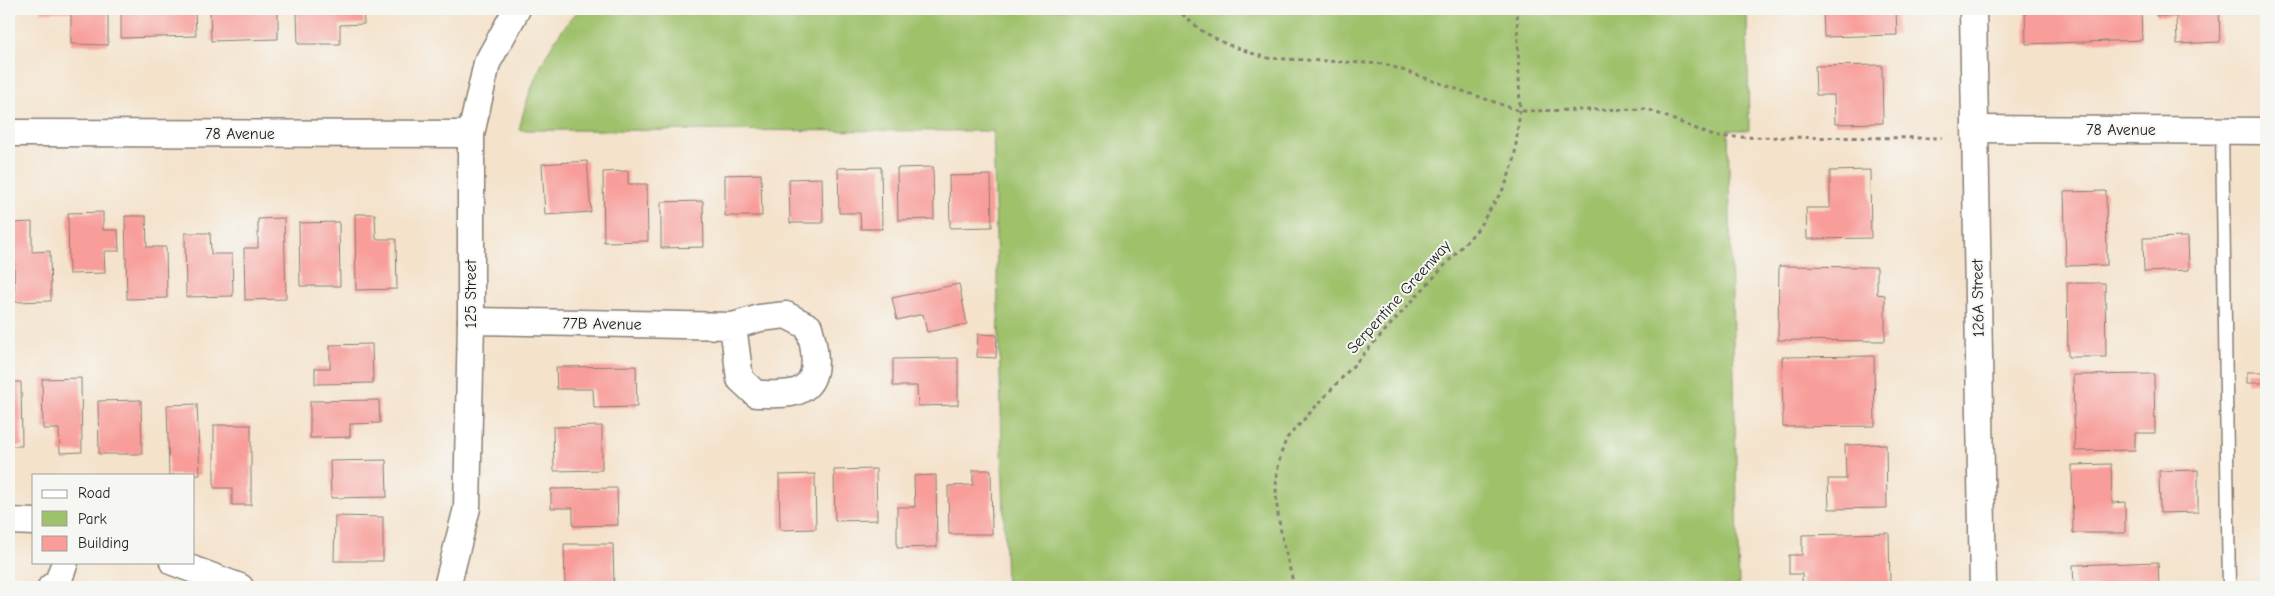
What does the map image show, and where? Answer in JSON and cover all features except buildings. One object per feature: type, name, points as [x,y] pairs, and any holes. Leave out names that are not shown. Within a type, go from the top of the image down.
[{"type":"street","name":"125 Street","points":[[448,587],[467,508],[471,321],[471,134],[487,63],[517,9]]},
{"type":"street","name":"126A Street","points":[[1973,9],[1983,587]]},
{"type":"street","name":"78 Avenue","points":[[1976,129],[2266,131]]},
{"type":"street","name":"78 Avenue","points":[[9,133],[471,134]]},
{"type":"street","name":"77B Avenue","points":[[471,321],[733,326]]},
{"type":"street","points":[[9,521],[32,522]]},
{"type":"street","points":[[51,587],[58,582],[64,564]]},
{"type":"street","points":[[178,564],[240,587]]},
{"type":"lane","points":[[2222,130],[2229,587]]},
{"type":"path","points":[[1176,9],[1202,32],[1226,44],[1266,58],[1385,64],[1520,111],[1647,109],[1716,136],[1942,138]]},
{"type":"path","name":"Serpentine Greenway","points":[[1294,587],[1275,492],[1276,471],[1281,452],[1287,438],[1482,223],[1505,186],[1514,161],[1520,111],[1517,9]]},
{"type":"green space","points":[[580,9],[1747,9],[1749,130],[1728,130],[1739,587],[1006,587],[993,131],[519,130],[528,97],[541,65],[558,35]]}]
